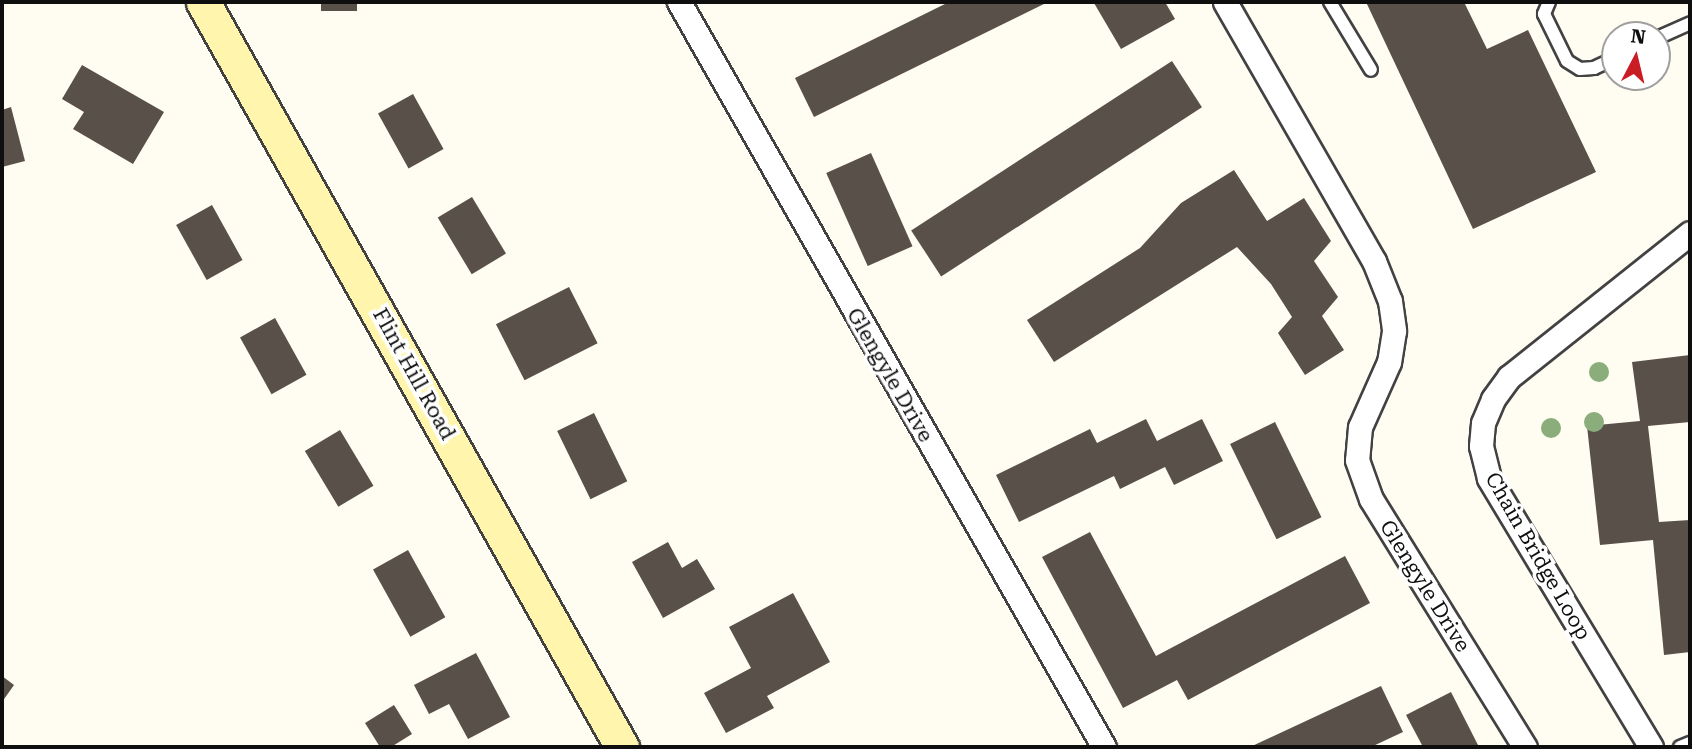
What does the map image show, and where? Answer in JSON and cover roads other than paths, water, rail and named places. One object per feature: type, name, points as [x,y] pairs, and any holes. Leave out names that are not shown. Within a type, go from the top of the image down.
[{"type":"street","name":"Flint Hill Road","points":[[203,2],[622,747]]},
{"type":"street","name":"Glengyle Drive","points":[[679,2],[1104,747]]},
{"type":"street","name":"Glengyle Drive","points":[[1225,2],[1374,261],[1390,301],[1394,331],[1389,362],[1360,427],[1357,460],[1371,499],[1525,747]]},
{"type":"street","name":"Chain Bridge Loop","points":[[1651,747],[1489,478],[1480,446],[1483,424],[1493,399],[1509,377],[1690,233]]},
{"type":"lane","points":[[1330,2],[1371,70]]},
{"type":"lane","points":[[1549,2],[1544,14],[1567,61],[1580,69],[1601,65]]},
{"type":"lane","points":[[1671,32],[1690,23]]},
{"type":"lane","points":[[1680,747],[1690,743]]}]
